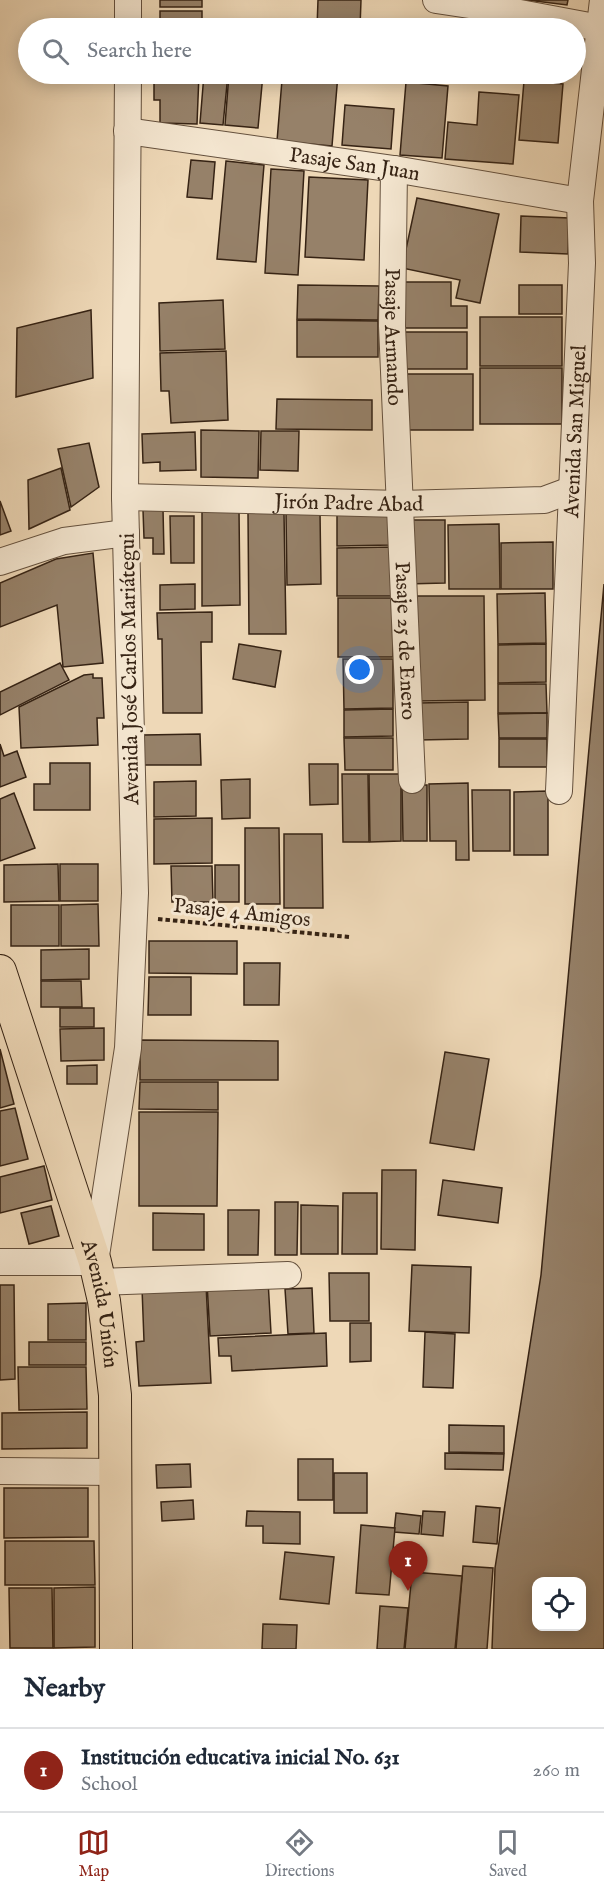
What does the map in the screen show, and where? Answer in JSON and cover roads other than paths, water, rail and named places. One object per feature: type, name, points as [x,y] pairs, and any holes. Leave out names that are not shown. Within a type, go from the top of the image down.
[{"type":"main road","name":"Avenida Unión","points":[[0,971],[97,1272],[109,1341],[115,1395],[116,1649]]},
{"type":"street","points":[[128,0],[128,18]]},
{"type":"street","points":[[436,0],[549,18]]},
{"type":"street","name":"Avenida San Miguel","points":[[559,791],[582,263],[580,201],[603,0]]},
{"type":"street","points":[[586,25],[600,28]]},
{"type":"street","name":"Avenida José Carlos Mariátegui","points":[[97,1272],[128,1048],[135,893],[125,497],[128,84]]},
{"type":"street","name":"Pasaje San Juan","points":[[127,131],[394,169],[580,201]]},
{"type":"street","name":"Pasaje Armando","points":[[394,169],[392,327],[400,504]]},
{"type":"street","name":"Jirón Padre Abad","points":[[125,497],[400,504],[544,500],[571,490]]},
{"type":"street","name":"Pasaje 25 de Enero","points":[[400,504],[412,780]]},
{"type":"street","points":[[0,562],[64,541],[126,533]]},
{"type":"street","points":[[0,1262],[97,1272],[288,1275]]},
{"type":"street","points":[[0,1471],[115,1473]]},
{"type":"place","name":"Institución educativa inicial No. 631","points":[[408,1591]]}]
